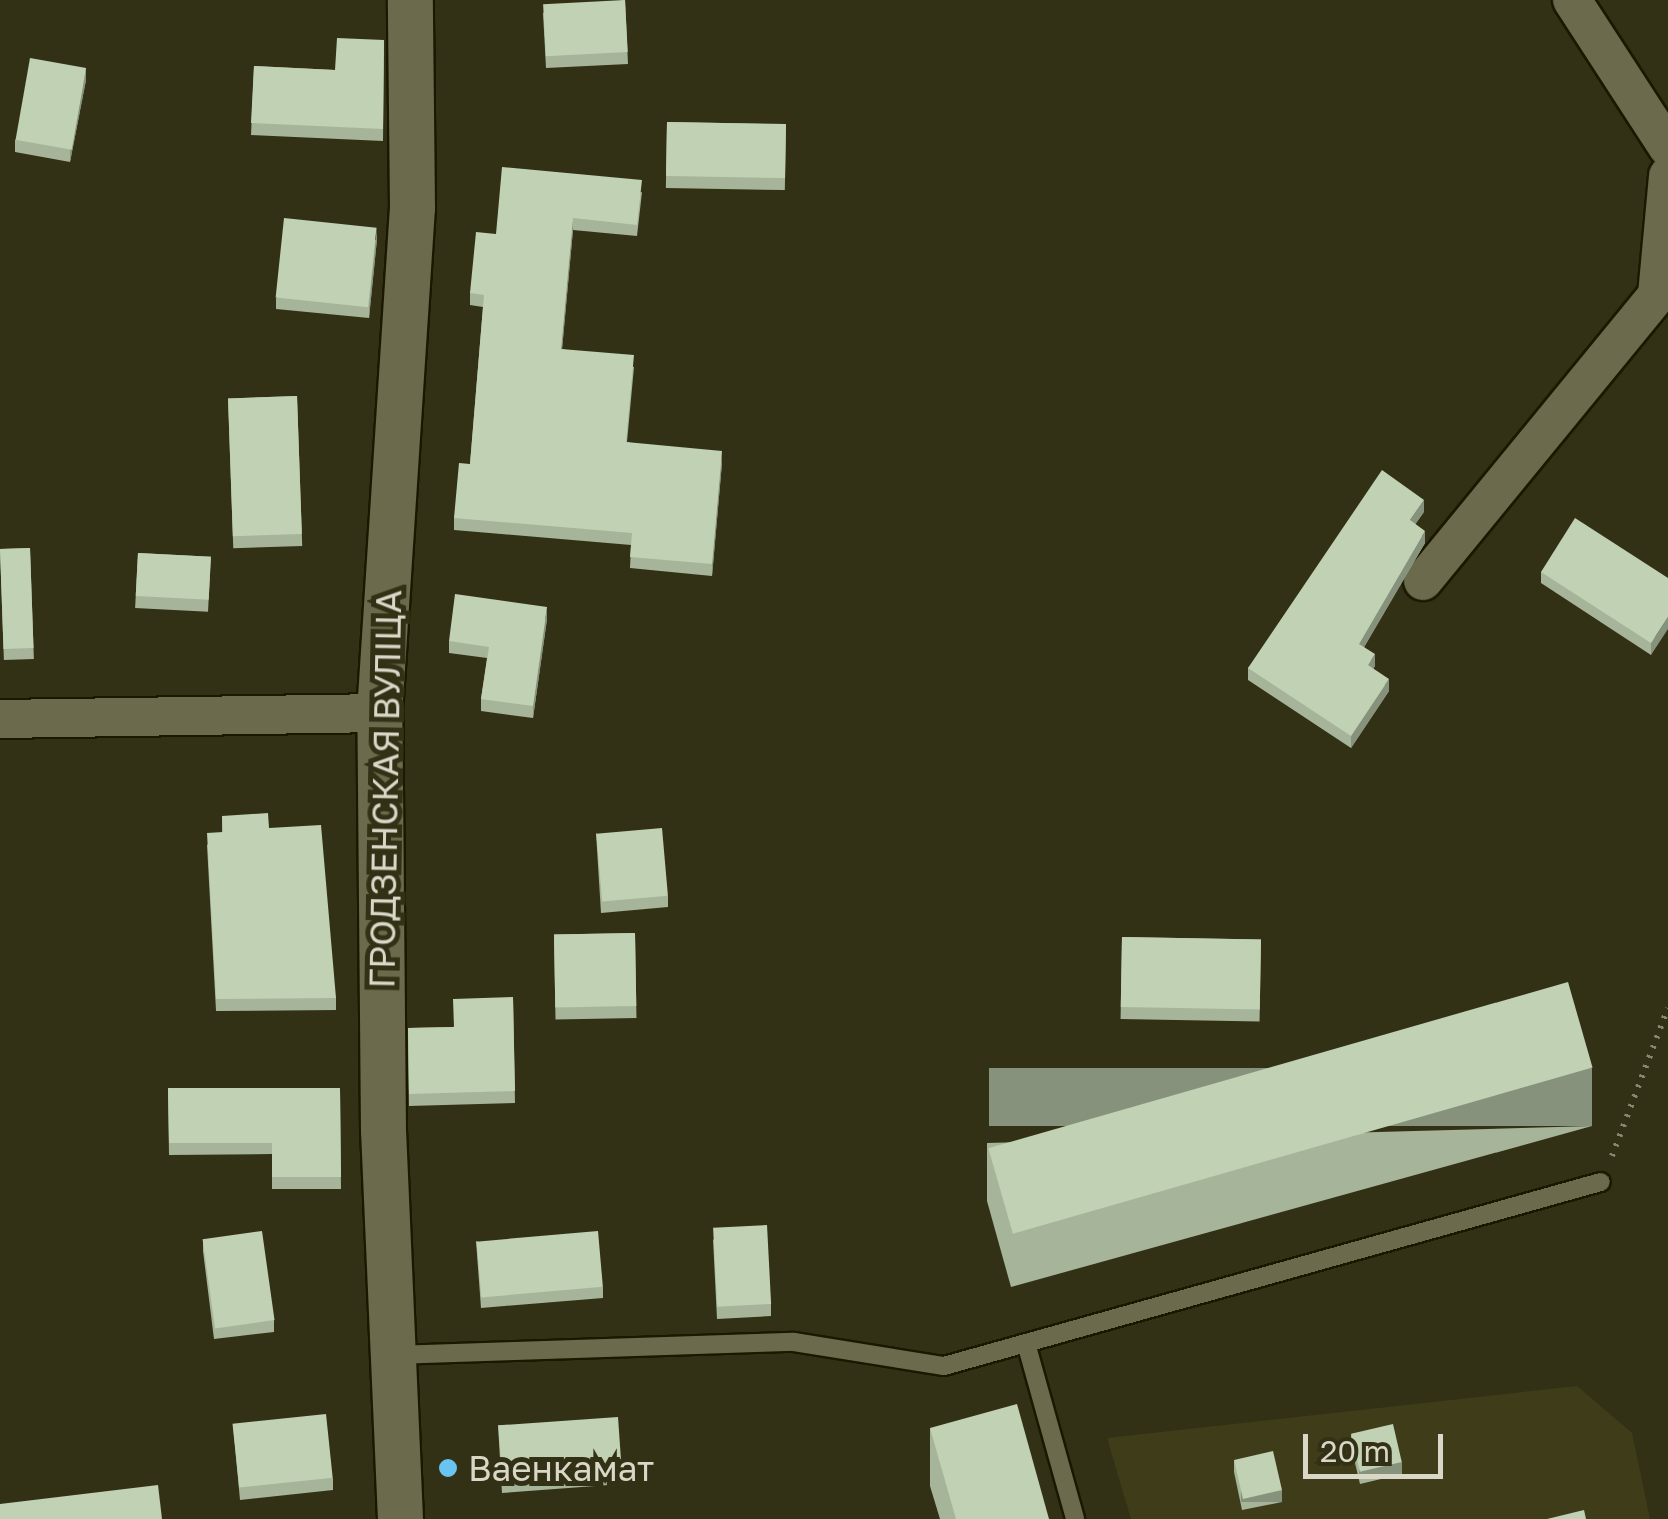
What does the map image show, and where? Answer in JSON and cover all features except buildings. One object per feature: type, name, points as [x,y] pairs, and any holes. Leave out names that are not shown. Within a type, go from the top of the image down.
[{"type":"street","name":"ГРОДЗЕНСКАЯ ВУЛІЦА","points":[[400,1519],[391,1354],[379,713],[412,207],[410,0]]},
{"type":"street","points":[[1572,0],[1668,148]]},
{"type":"street","points":[[1423,581],[1657,296],[1668,176]]},
{"type":"street","points":[[0,719],[379,713]]},
{"type":"lane","points":[[391,1354],[794,1342],[944,1366],[1601,1182]]},
{"type":"lane","points":[[1026,1343],[1075,1519]]},
{"type":"path","points":[[1601,1182],[1668,1008]]},
{"type":"shaded area","points":[[1577,1386],[1632,1433],[1650,1519],[1131,1519],[1107,1438]]},
{"type":"place","name":"Ваенкамат","points":[[448,1468]]}]
